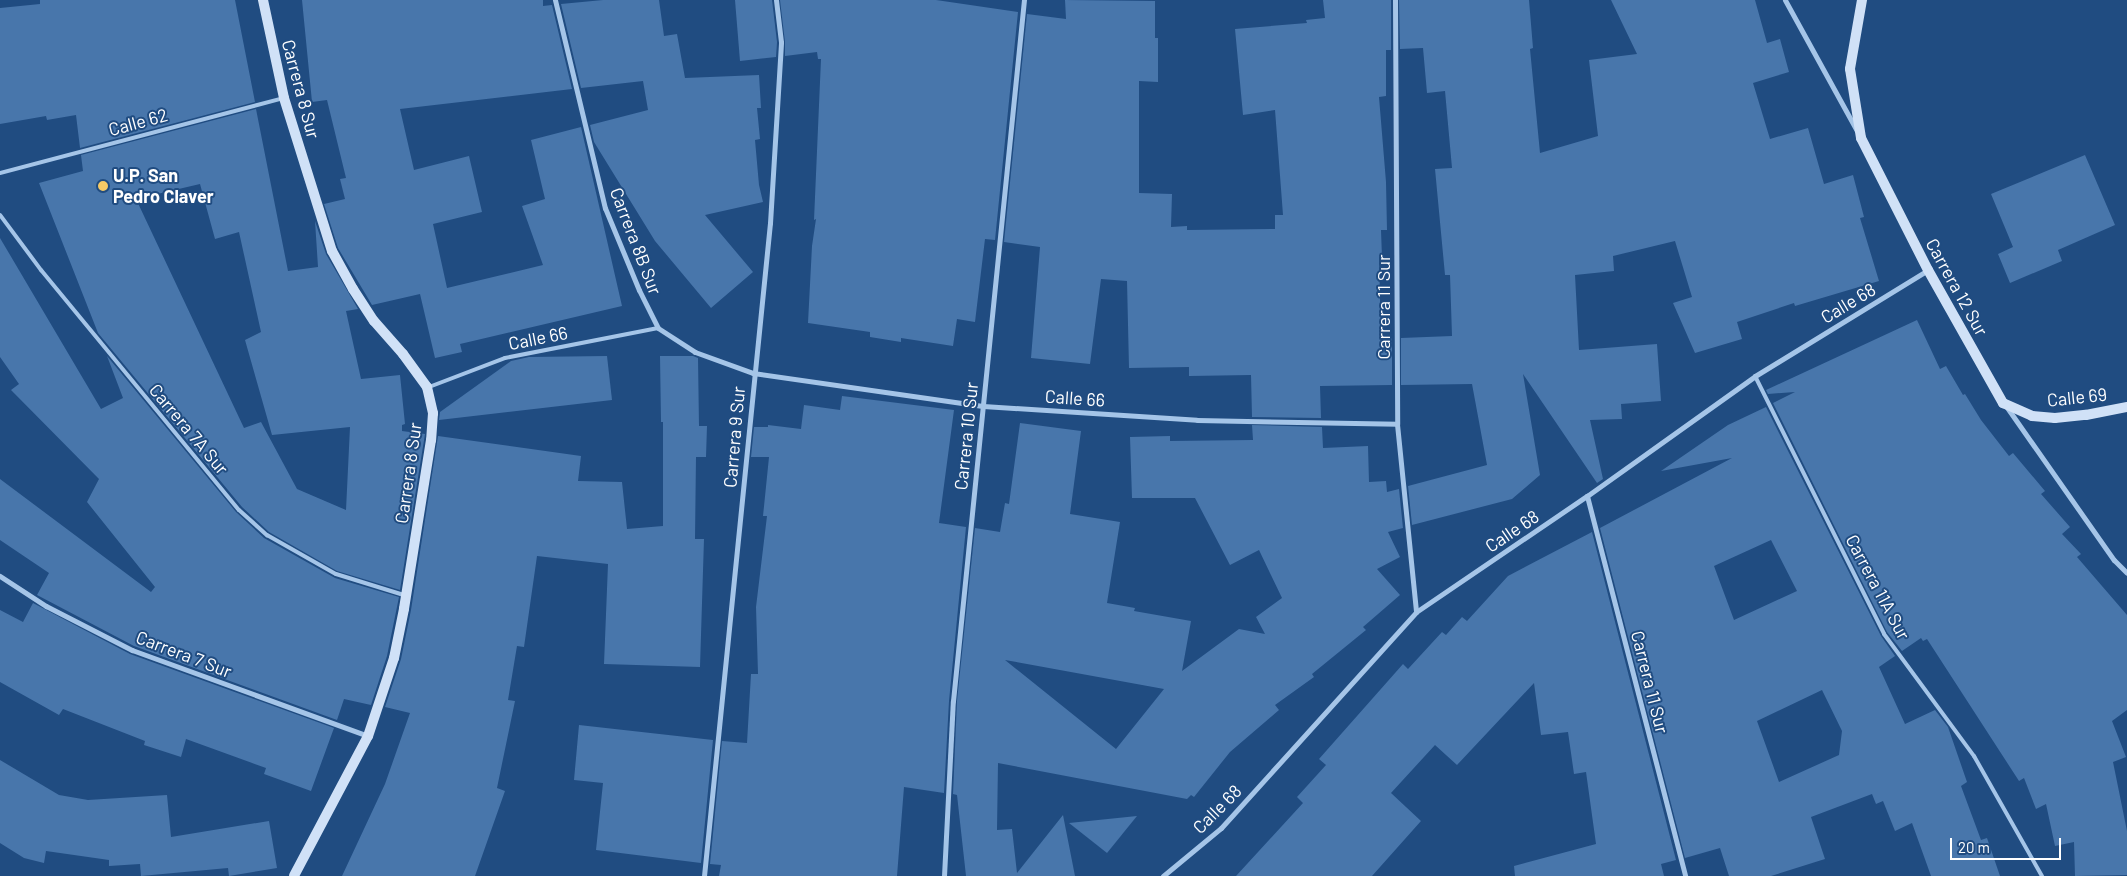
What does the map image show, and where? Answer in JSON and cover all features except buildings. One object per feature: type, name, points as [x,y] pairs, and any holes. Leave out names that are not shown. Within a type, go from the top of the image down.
[{"type":"street","name":"Carrera 8 Sur","points":[[263,0],[284,98],[332,251],[353,289],[374,321],[403,354],[427,388],[433,413],[431,440],[394,658],[368,736],[294,876]]},
{"type":"street","name":"Carrera 8B Sur","points":[[555,0],[605,208],[639,290],[658,328]]},
{"type":"street","name":"Carrera 9 Sur","points":[[704,876],[753,373],[770,223],[781,42],[776,0]]},
{"type":"street","name":"Carrera 10 Sur","points":[[944,876],[953,701],[1024,0]]},
{"type":"street","name":"Carrera 11 Sur","points":[[1395,0],[1397,424],[1416,612]]},
{"type":"street","name":"Carrera 12 Sur","points":[[1785,0],[1861,138],[1928,270],[2004,403],[2114,560],[2127,573]]},
{"type":"street","points":[[1861,138],[1850,70],[1862,0]]},
{"type":"street","name":"Calle 68","points":[[1163,876],[1222,828],[1416,612],[1587,496],[1755,376],[1928,270]]},
{"type":"street","points":[[658,328],[695,352],[753,373]]},
{"type":"street","name":"Calle 66","points":[[753,373],[983,406],[1197,420],[1397,424]]},
{"type":"street","name":"Calle 69","points":[[2004,403],[2032,416],[2055,418],[2086,415],[2127,407]]},
{"type":"street","name":"Carrera 11 Sur","points":[[1587,496],[1686,876]]},
{"type":"street","name":"Carrera 7 Sur","points":[[0,576],[46,606],[132,650],[368,736]]},
{"type":"lane","name":"Calle 62","points":[[0,173],[284,98]]},
{"type":"lane","name":"Carrera 7A Sur","points":[[0,215],[41,270],[239,510],[267,535],[336,574],[406,595]]},
{"type":"lane","name":"Calle 66","points":[[427,388],[505,358],[658,328]]},
{"type":"lane","name":"Carrera 11A Sur","points":[[1755,376],[1884,634],[1974,756],[2042,876]]},
{"type":"place","name":"U.P. San Pedro Claver","points":[[103,186]]}]
